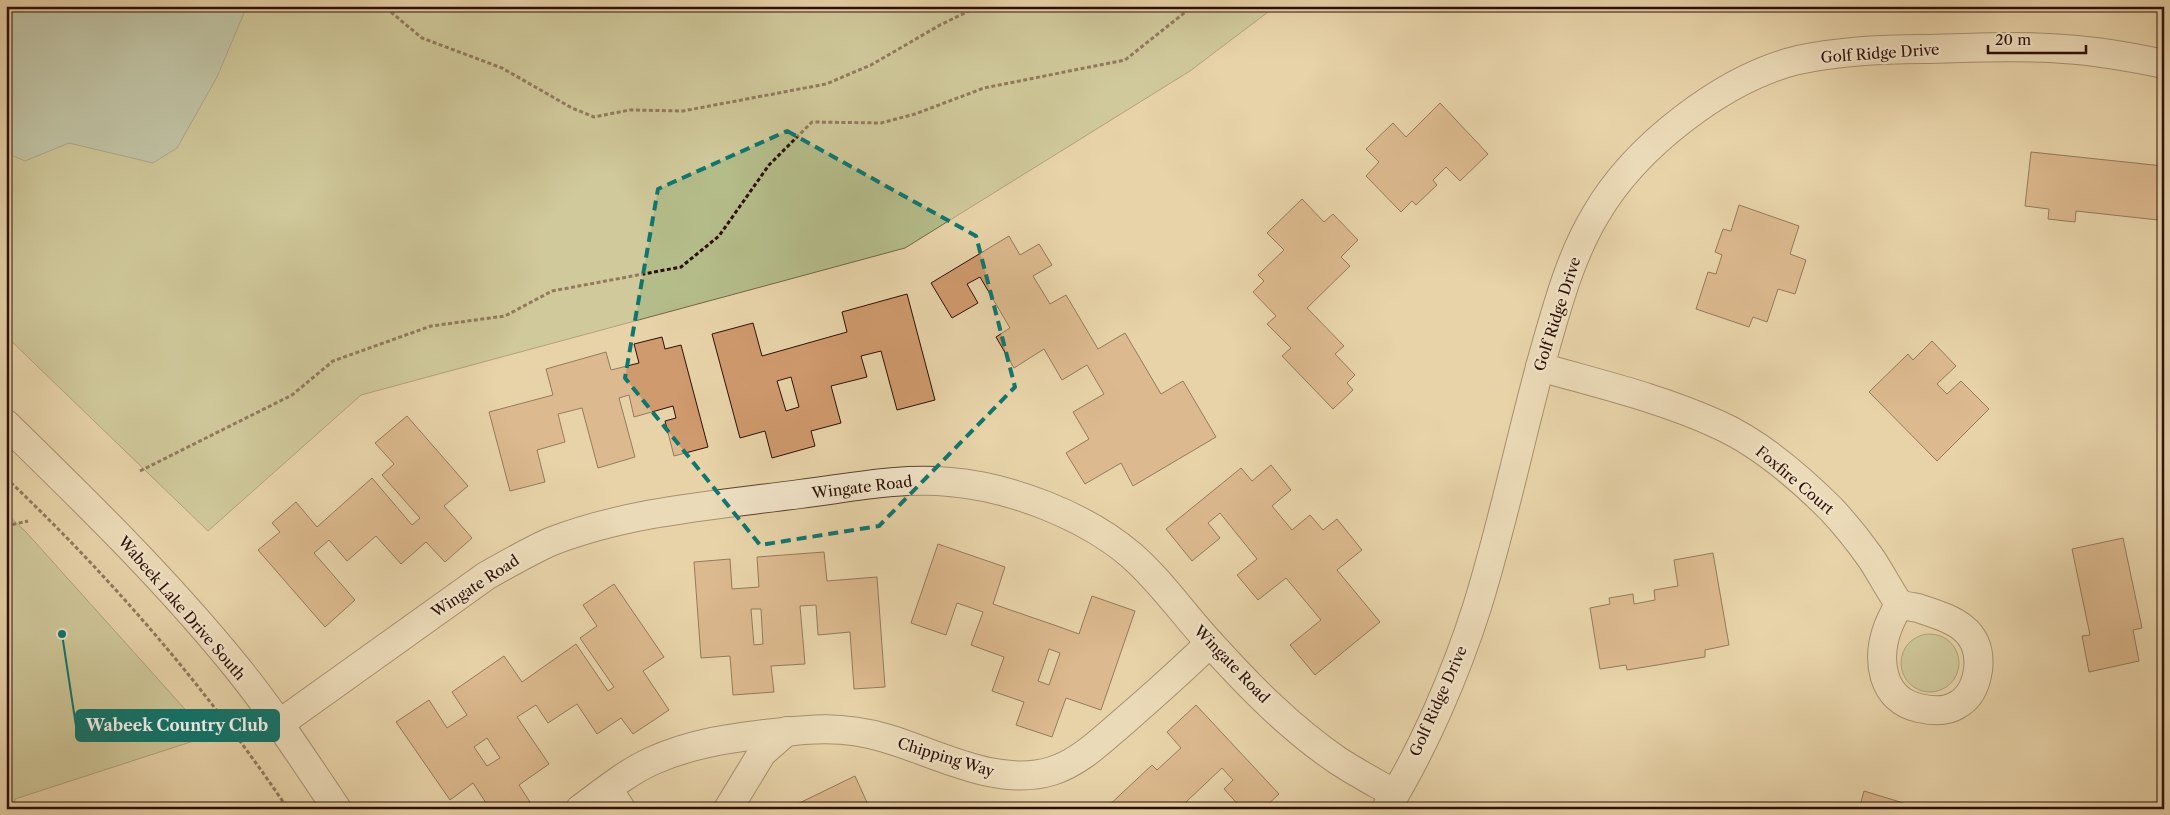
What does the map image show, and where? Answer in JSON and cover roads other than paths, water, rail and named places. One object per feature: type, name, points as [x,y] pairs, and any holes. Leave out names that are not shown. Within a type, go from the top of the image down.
[{"type":"street","name":"Golf Ridge Drive","points":[[1390,802],[1427,730],[1452,673],[1476,608],[1558,302],[1574,257],[1596,213],[1616,185],[1645,151],[1682,119],[1766,70],[1797,61],[1837,53],[1891,49],[2062,49],[2164,64]]},
{"type":"street","name":"Foxfire Court","points":[[1540,367],[1665,403],[1718,424],[1767,453],[1815,494],[1844,523],[1870,557],[1900,603]]},
{"type":"street","name":"Wabeek Lake Drive South","points":[[6,424],[100,515],[177,596],[235,665],[279,724],[337,809]]},
{"type":"street","name":"Wingate Road","points":[[279,724],[486,576],[520,556],[551,542],[587,530],[685,509],[905,481],[952,482],[1011,494],[1055,510],[1098,532],[1130,555],[1166,592],[1210,644],[1260,696],[1308,739],[1390,802]]},
{"type":"street","name":"Chipping Way","points":[[580,809],[614,799],[630,773],[652,761],[685,749],[717,740],[819,728],[850,730],[884,738],[1000,774],[1028,775],[1052,771],[1076,760],[1099,743],[1210,644]]},
{"type":"street","points":[[728,809],[762,753],[787,731]]},
{"type":"place","name":"Wabeek Country Club","points":[[62,634]]}]
